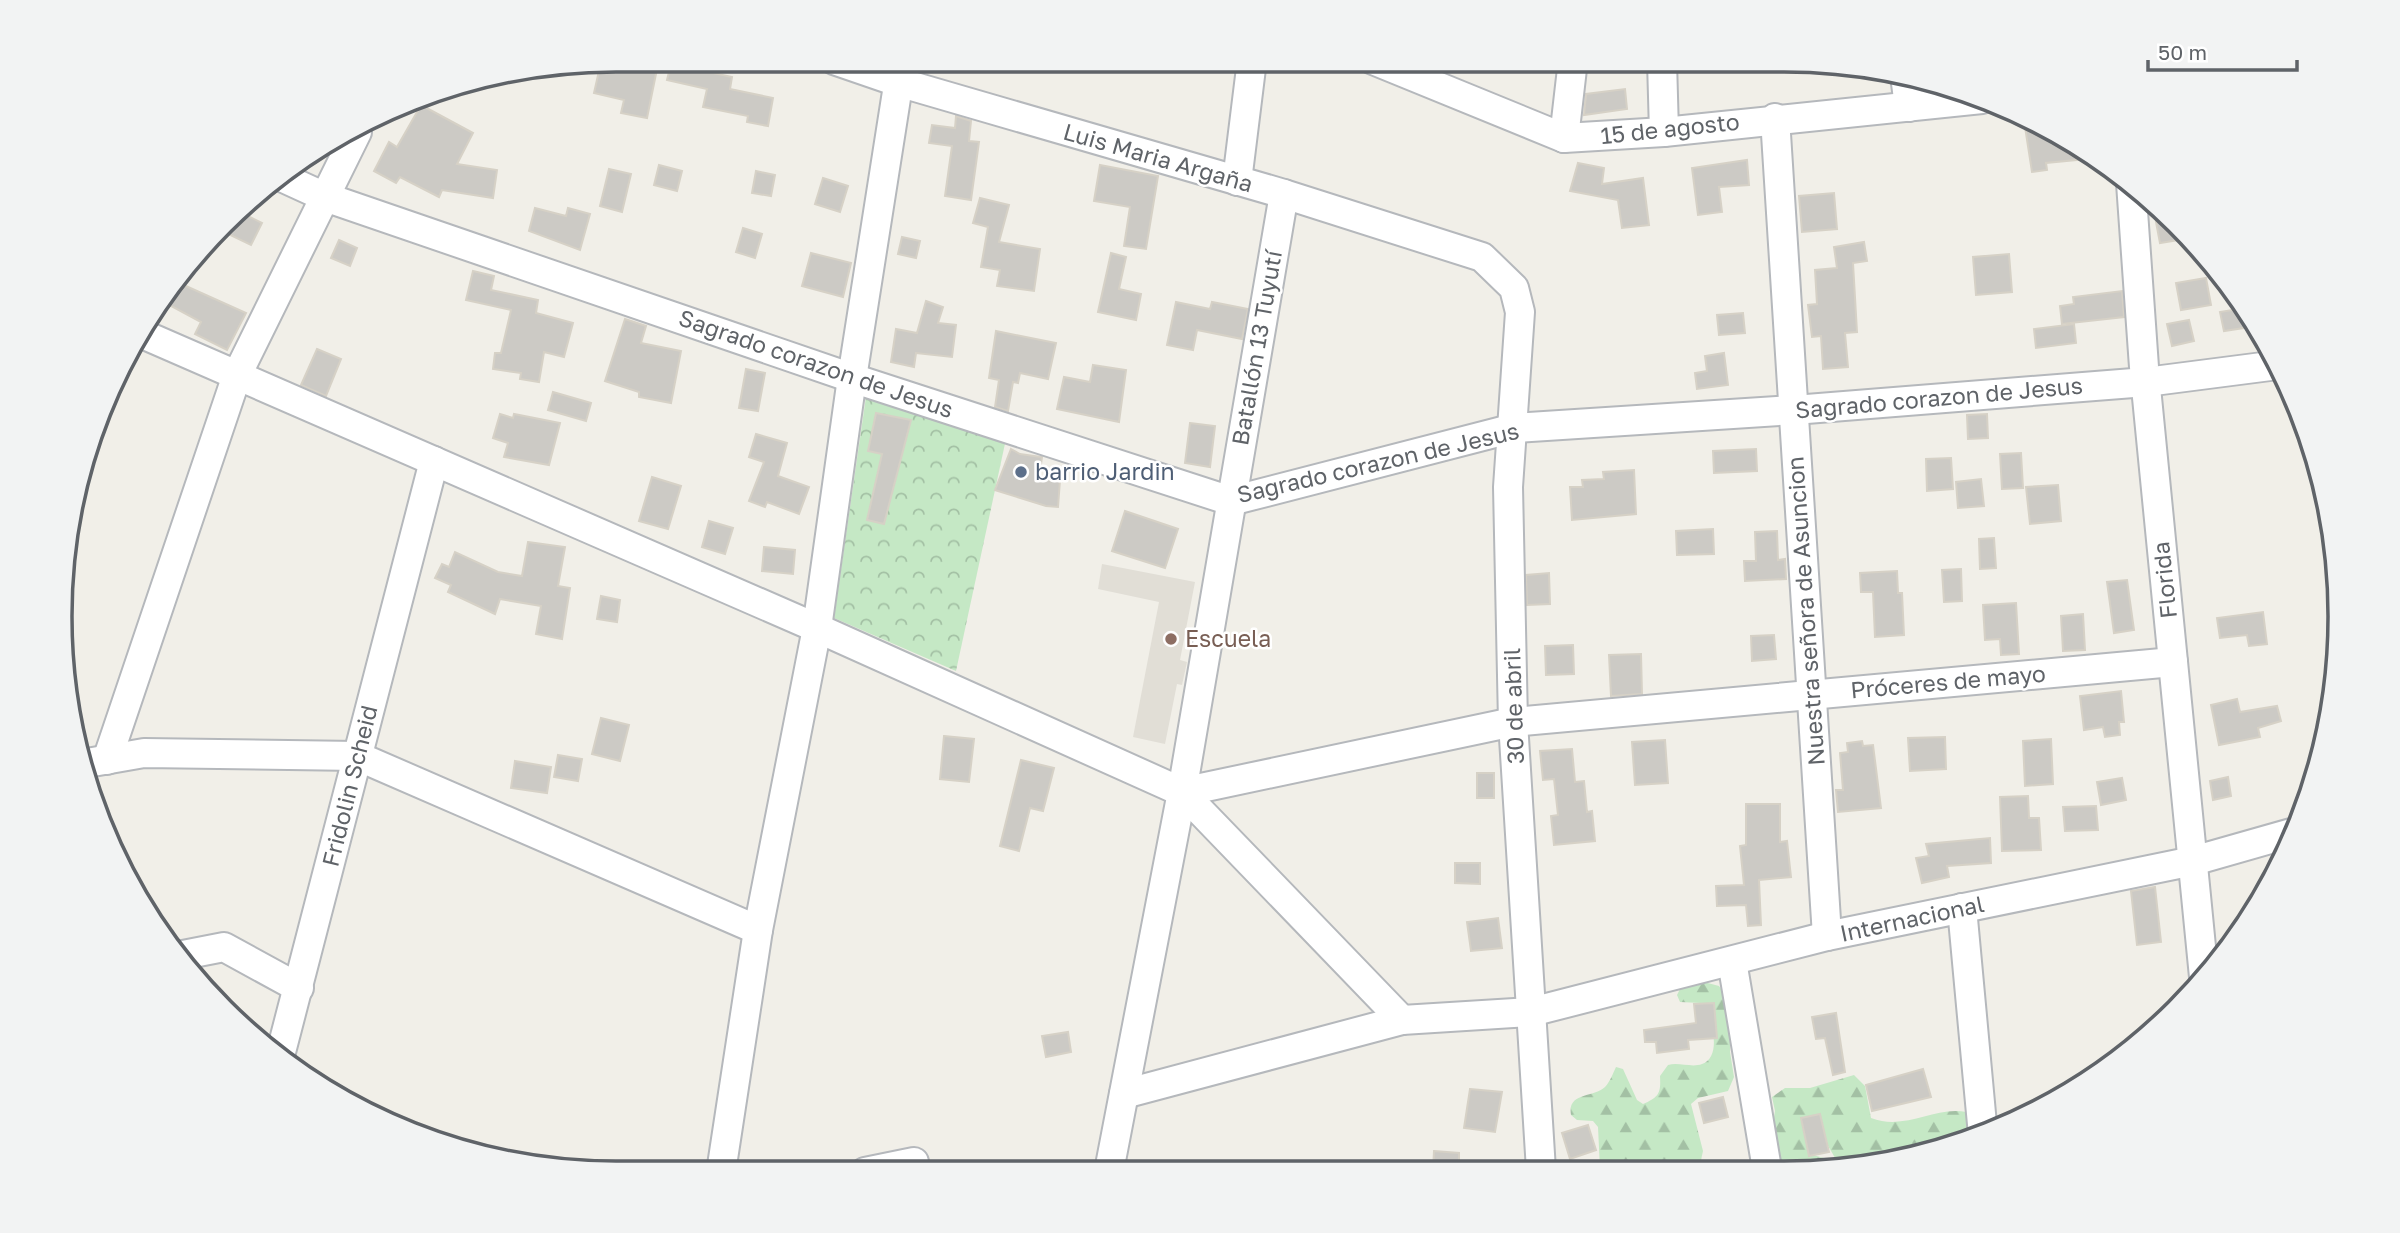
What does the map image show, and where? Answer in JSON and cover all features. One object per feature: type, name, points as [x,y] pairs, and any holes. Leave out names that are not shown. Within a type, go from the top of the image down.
[{"type":"street","points":[[723,1161],[758,930],[817,628],[852,378],[900,72]]},
{"type":"street","name":"Luis Maria Argaña","points":[[903,72],[1237,181],[1482,257]]},
{"type":"street","points":[[1237,181],[1251,72]]},
{"type":"street","name":"15 de agosto","points":[[1402,72],[1564,138],[1664,132],[1775,118],[1960,101]]},
{"type":"street","points":[[1564,138],[1572,72]]},
{"type":"street","points":[[1662,72],[1664,132]]},
{"type":"street","points":[[1906,86],[1909,107]]},
{"type":"street","name":"Nuestra señora de Asuncion","points":[[1775,118],[1827,936]]},
{"type":"street","points":[[97,762],[237,375],[353,140]]},
{"type":"street","name":"Sagrado corazon de Jesus","points":[[290,181],[325,197],[852,378],[1231,501],[1514,428],[1794,410],[2146,382],[2267,366]]},
{"type":"street","name":"Batallón 13 Tuyutí","points":[[1111,1161],[1182,792],[1284,194]]},
{"type":"street","name":"Florida","points":[[2132,198],[2146,382],[2203,964]]},
{"type":"street","name":"30 de abril","points":[[1482,257],[1514,288],[1520,313],[1508,487],[1513,722],[1540,1161]]},
{"type":"street","points":[[149,337],[817,628],[1182,792],[1402,1020]]},
{"type":"street","name":"Fridolin Scheid","points":[[282,1047],[434,461]]},
{"type":"street","name":"Próceres de mayo","points":[[1182,792],[1513,722],[2173,662]]},
{"type":"street","points":[[97,762],[144,753],[357,756],[758,930]]},
{"type":"street","name":"Internacional","points":[[1124,1094],[1402,1020],[1531,1012],[1827,936],[2193,861],[2282,836]]},
{"type":"street","points":[[1962,908],[1982,1124]]},
{"type":"street","points":[[189,954],[224,947],[299,988]]},
{"type":"street","points":[[1732,961],[1766,1161]]},
{"type":"shaded area","points":[[1102,564],[1195,582],[1180,660],[1187,662],[1182,685],[1177,684],[1165,744],[1133,737],[1159,602],[1098,589]]},
{"type":"green space","points":[[867,390],[1006,439],[956,671],[834,618]]},
{"type":"green space","points":[[1704,982],[1719,986],[1729,1000],[1730,1052],[1734,1077],[1728,1091],[1698,1098],[1691,1104],[1703,1151],[1701,1161],[1600,1161],[1598,1127],[1593,1121],[1577,1120],[1571,1115],[1573,1102],[1605,1087],[1616,1067],[1623,1069],[1637,1100],[1643,1104],[1658,1094],[1660,1076],[1668,1065],[1702,1064],[1712,1053],[1714,1036],[1705,1009],[1701,1003],[1680,1002],[1677,995],[1680,989]]},
{"type":"green space","points":[[1854,1075],[1865,1086],[1871,1118],[1899,1122],[1951,1111],[1978,1116],[1978,1125],[1924,1143],[1835,1159],[1825,1138],[1822,1120],[1818,1114],[1803,1120],[1809,1154],[1825,1160],[1773,1161],[1769,1147],[1775,1111],[1772,1097],[1785,1088],[1810,1088]]},
{"type":"building","points":[[599,72],[656,72],[647,118],[621,113],[624,100],[594,93]]},
{"type":"building","points":[[669,72],[709,72],[732,77],[730,89],[773,98],[768,126],[747,122],[748,116],[703,107],[707,89],[667,80]]},
{"type":"building","points":[[1625,89],[1627,109],[1584,115],[1586,94]]},
{"type":"building","points":[[425,107],[473,133],[457,164],[497,170],[493,198],[442,190],[439,197],[400,177],[396,183],[374,171],[389,142],[397,147],[419,109]]},
{"type":"building","points":[[956,116],[971,121],[969,141],[979,142],[971,200],[945,196],[952,146],[929,143],[932,125],[955,128]]},
{"type":"building","points":[[2025,129],[2079,160],[2046,163],[2047,170],[2032,172]]},
{"type":"building","points":[[1747,160],[1749,185],[1719,187],[1722,212],[1698,215],[1692,168]]},
{"type":"building","points":[[1578,163],[1604,168],[1602,184],[1643,178],[1649,225],[1622,228],[1618,200],[1570,191]]},
{"type":"building","points":[[659,165],[682,171],[677,191],[654,185]]},
{"type":"building","points":[[1100,165],[1158,176],[1146,249],[1124,246],[1130,207],[1094,201]]},
{"type":"building","points":[[609,169],[631,174],[622,212],[600,206]]},
{"type":"building","points":[[756,171],[775,175],[771,196],[752,193]]},
{"type":"building","points":[[823,178],[848,186],[840,212],[815,204]]},
{"type":"building","points":[[1834,193],[1837,229],[1802,232],[1799,196]]},
{"type":"building","points":[[980,198],[1009,205],[999,242],[1040,249],[1034,291],[997,286],[1000,270],[981,267],[988,227],[973,223]]},
{"type":"building","points":[[535,208],[566,216],[568,208],[590,214],[580,250],[529,231]]},
{"type":"building","points":[[248,216],[262,223],[251,245],[228,234]]},
{"type":"building","points":[[2159,221],[2177,240],[2160,243],[2156,222]]},
{"type":"building","points":[[743,228],[762,234],[755,258],[736,252]]},
{"type":"building","points":[[902,237],[920,241],[916,258],[898,254]]},
{"type":"building","points":[[339,240],[357,248],[350,266],[331,258]]},
{"type":"building","points":[[1864,242],[1867,261],[1853,263],[1857,332],[1845,333],[1848,367],[1823,369],[1821,336],[1812,337],[1808,305],[1817,304],[1815,270],[1837,268],[1834,247]]},
{"type":"building","points":[[811,253],[851,263],[843,297],[802,286]]},
{"type":"building","points":[[1111,253],[1126,257],[1119,289],[1141,294],[1136,320],[1098,312]]},
{"type":"building","points":[[2009,254],[2012,292],[1976,295],[1973,257]]},
{"type":"building","points":[[473,271],[494,276],[491,290],[538,300],[536,313],[573,323],[564,357],[544,352],[539,382],[520,379],[521,373],[493,369],[495,353],[501,353],[511,310],[466,300]]},
{"type":"building","points":[[2206,278],[2211,305],[2181,310],[2176,283]]},
{"type":"building","points":[[184,285],[246,313],[227,350],[195,334],[201,322],[170,305]]},
{"type":"building","points":[[2122,291],[2124,317],[2062,324],[2060,306],[2074,304],[2073,297]]},
{"type":"building","points":[[926,301],[943,307],[938,323],[956,325],[952,357],[916,353],[914,367],[891,362],[896,329],[917,333]]},
{"type":"building","points":[[1176,302],[1210,309],[1212,302],[1248,309],[1242,339],[1197,330],[1193,350],[1167,345]]},
{"type":"building","points":[[2233,310],[2245,328],[2224,331],[2220,312]]},
{"type":"building","points":[[1743,313],[1745,333],[1719,335],[1717,315]]},
{"type":"building","points":[[625,319],[646,326],[641,343],[681,351],[671,403],[639,397],[639,392],[605,381]]},
{"type":"building","points":[[2189,320],[2194,341],[2172,346],[2167,324]]},
{"type":"building","points":[[2074,324],[2076,343],[2036,348],[2034,329]]},
{"type":"building","points":[[996,331],[1056,343],[1048,379],[1020,373],[1018,383],[1013,382],[1008,411],[995,407],[999,380],[989,378]]},
{"type":"building","points":[[317,349],[341,359],[326,396],[301,385]]},
{"type":"building","points":[[1724,353],[1728,385],[1697,389],[1695,373],[1707,371],[1705,356]]},
{"type":"building","points":[[1093,365],[1126,370],[1119,422],[1057,409],[1064,377],[1090,382]]},
{"type":"building","points":[[746,369],[765,373],[758,411],[739,408]]},
{"type":"building","points":[[553,392],[591,403],[586,421],[548,410]]},
{"type":"building","points":[[876,413],[911,420],[884,524],[867,520],[882,454],[868,451]]},
{"type":"building","points":[[500,414],[560,423],[549,465],[504,457],[508,443],[493,438]]},
{"type":"building","points":[[1987,414],[1988,438],[1968,439],[1967,415]]},
{"type":"building","points":[[1190,423],[1215,426],[1210,467],[1185,463]]},
{"type":"building","points":[[756,434],[787,443],[778,476],[809,487],[799,514],[767,502],[765,507],[749,501],[764,462],[749,457]]},
{"type":"building","name":"barrio Jardin","points":[[1011,449],[1020,454],[1042,457],[1039,479],[1060,480],[1058,507],[1046,506],[995,490]]},
{"type":"building","points":[[1756,449],[1757,471],[1714,473],[1713,451]]},
{"type":"building","points":[[2021,453],[2023,488],[2002,489],[2000,454]]},
{"type":"building","points":[[1951,458],[1953,489],[1927,491],[1926,459]]},
{"type":"building","points":[[1634,470],[1636,514],[1572,520],[1570,487],[1583,487],[1582,480],[1604,479],[1603,472]]},
{"type":"building","points":[[652,477],[681,486],[668,529],[639,521]]},
{"type":"building","points":[[1981,479],[1984,506],[1958,508],[1956,482]]},
{"type":"building","points":[[2058,485],[2061,521],[2030,524],[2026,487]]},
{"type":"building","points":[[1125,511],[1178,529],[1165,568],[1112,551]]},
{"type":"building","points":[[709,521],[733,528],[725,554],[702,547]]},
{"type":"building","points":[[1713,529],[1714,554],[1677,555],[1676,531]]},
{"type":"building","points":[[1777,531],[1778,560],[1785,559],[1786,579],[1745,581],[1744,561],[1756,561],[1755,532]]},
{"type":"building","points":[[1994,538],[1996,568],[1980,569],[1979,539]]},
{"type":"building","points":[[528,542],[565,547],[558,586],[570,588],[562,639],[536,634],[541,606],[500,599],[495,614],[448,592],[451,585],[435,578],[442,564],[449,567],[455,552],[498,572],[522,576]]},
{"type":"building","points":[[764,547],[795,550],[793,574],[762,571]]},
{"type":"building","points":[[1961,569],[1962,601],[1944,602],[1942,570]]},
{"type":"building","points":[[1897,571],[1898,593],[1902,593],[1904,635],[1875,637],[1873,592],[1861,592],[1860,573]]},
{"type":"building","points":[[1549,573],[1550,604],[1527,605],[1526,575]]},
{"type":"building","points":[[2127,580],[2134,630],[2114,633],[2107,582]]},
{"type":"building","points":[[601,596],[620,600],[617,622],[597,619]]},
{"type":"building","points":[[2016,603],[2019,654],[2001,655],[2000,639],[1985,640],[1983,605]]},
{"type":"building","points":[[2263,612],[2267,644],[2249,646],[2247,635],[2220,638],[2217,618]]},
{"type":"building","points":[[2083,614],[2085,650],[2063,651],[2061,616]]},
{"type":"building","points":[[1774,635],[1776,659],[1752,661],[1751,636]]},
{"type":"building","points":[[1573,645],[1574,674],[1546,675],[1545,646]]},
{"type":"building","points":[[1641,654],[1642,694],[1611,696],[1609,655]]},
{"type":"building","points":[[2121,691],[2124,722],[2119,722],[2120,735],[2105,737],[2103,727],[2084,730],[2080,696]]},
{"type":"building","points":[[2237,699],[2240,712],[2277,706],[2281,721],[2258,728],[2260,737],[2219,745],[2211,705]]},
{"type":"building","points":[[601,718],[629,725],[620,761],[592,754]]},
{"type":"building","points":[[944,736],[974,739],[969,782],[940,779]]},
{"type":"building","points":[[1945,737],[1946,769],[1910,771],[1908,738]]},
{"type":"building","points":[[2051,739],[2053,784],[2025,786],[2023,741]]},
{"type":"building","points":[[1665,740],[1668,783],[1635,785],[1632,742]]},
{"type":"building","points":[[1862,741],[1863,746],[1873,745],[1881,808],[1838,812],[1836,790],[1843,790],[1840,753],[1848,752],[1847,743]]},
{"type":"building","points":[[1572,749],[1575,782],[1584,781],[1587,812],[1592,811],[1595,841],[1554,845],[1551,816],[1558,815],[1554,779],[1543,780],[1540,751]]},
{"type":"building","points":[[558,755],[582,759],[578,781],[554,777]]},
{"type":"building","points":[[1021,760],[1054,768],[1043,811],[1030,808],[1019,851],[1000,846]]},
{"type":"building","points":[[515,761],[551,767],[547,793],[511,788]]},
{"type":"building","points":[[1477,773],[1494,773],[1494,798],[1477,798]]},
{"type":"building","points":[[2228,777],[2231,796],[2213,800],[2210,781]]},
{"type":"building","points":[[2122,778],[2126,800],[2101,805],[2097,782]]},
{"type":"building","points":[[2028,796],[2029,818],[2039,818],[2041,850],[2002,851],[2000,797]]},
{"type":"building","points":[[1746,804],[1780,804],[1780,842],[1787,841],[1791,877],[1759,880],[1761,925],[1748,926],[1746,905],[1717,906],[1716,886],[1744,885],[1740,846],[1746,845]]},
{"type":"building","points":[[2096,806],[2098,830],[2065,831],[2063,807]]},
{"type":"building","points":[[1990,838],[1991,863],[1947,866],[1949,877],[1922,883],[1916,858],[1929,856],[1926,844]]},
{"type":"building","points":[[1455,863],[1480,863],[1480,884],[1455,883]]},
{"type":"building","points":[[2155,887],[2161,942],[2137,945],[2131,891]]},
{"type":"building","points":[[1498,918],[1502,948],[1471,951],[1467,922]]},
{"type":"building","points":[[1714,1003],[1717,1038],[1688,1040],[1689,1049],[1657,1053],[1656,1042],[1645,1042],[1644,1030],[1696,1023],[1694,1004]]},
{"type":"building","points":[[1836,1013],[1845,1072],[1833,1075],[1825,1038],[1816,1039],[1812,1017]]},
{"type":"building","points":[[1068,1032],[1071,1052],[1046,1057],[1042,1036]]},
{"type":"building","points":[[1923,1069],[1931,1097],[1872,1111],[1866,1085]]},
{"type":"building","points":[[1470,1089],[1502,1092],[1495,1132],[1464,1128]]},
{"type":"building","points":[[1723,1097],[1728,1117],[1704,1123],[1699,1103]]},
{"type":"building","points":[[1820,1114],[1829,1152],[1809,1156],[1801,1118]]},
{"type":"building","points":[[1588,1125],[1596,1150],[1570,1159],[1562,1133]]},
{"type":"building","points":[[1434,1151],[1459,1153],[1459,1161],[1433,1161]]},
{"type":"place","name":"barrio Jardin","points":[[1021,472]]},
{"type":"place","name":"Escuela","points":[[1171,639]]}]
